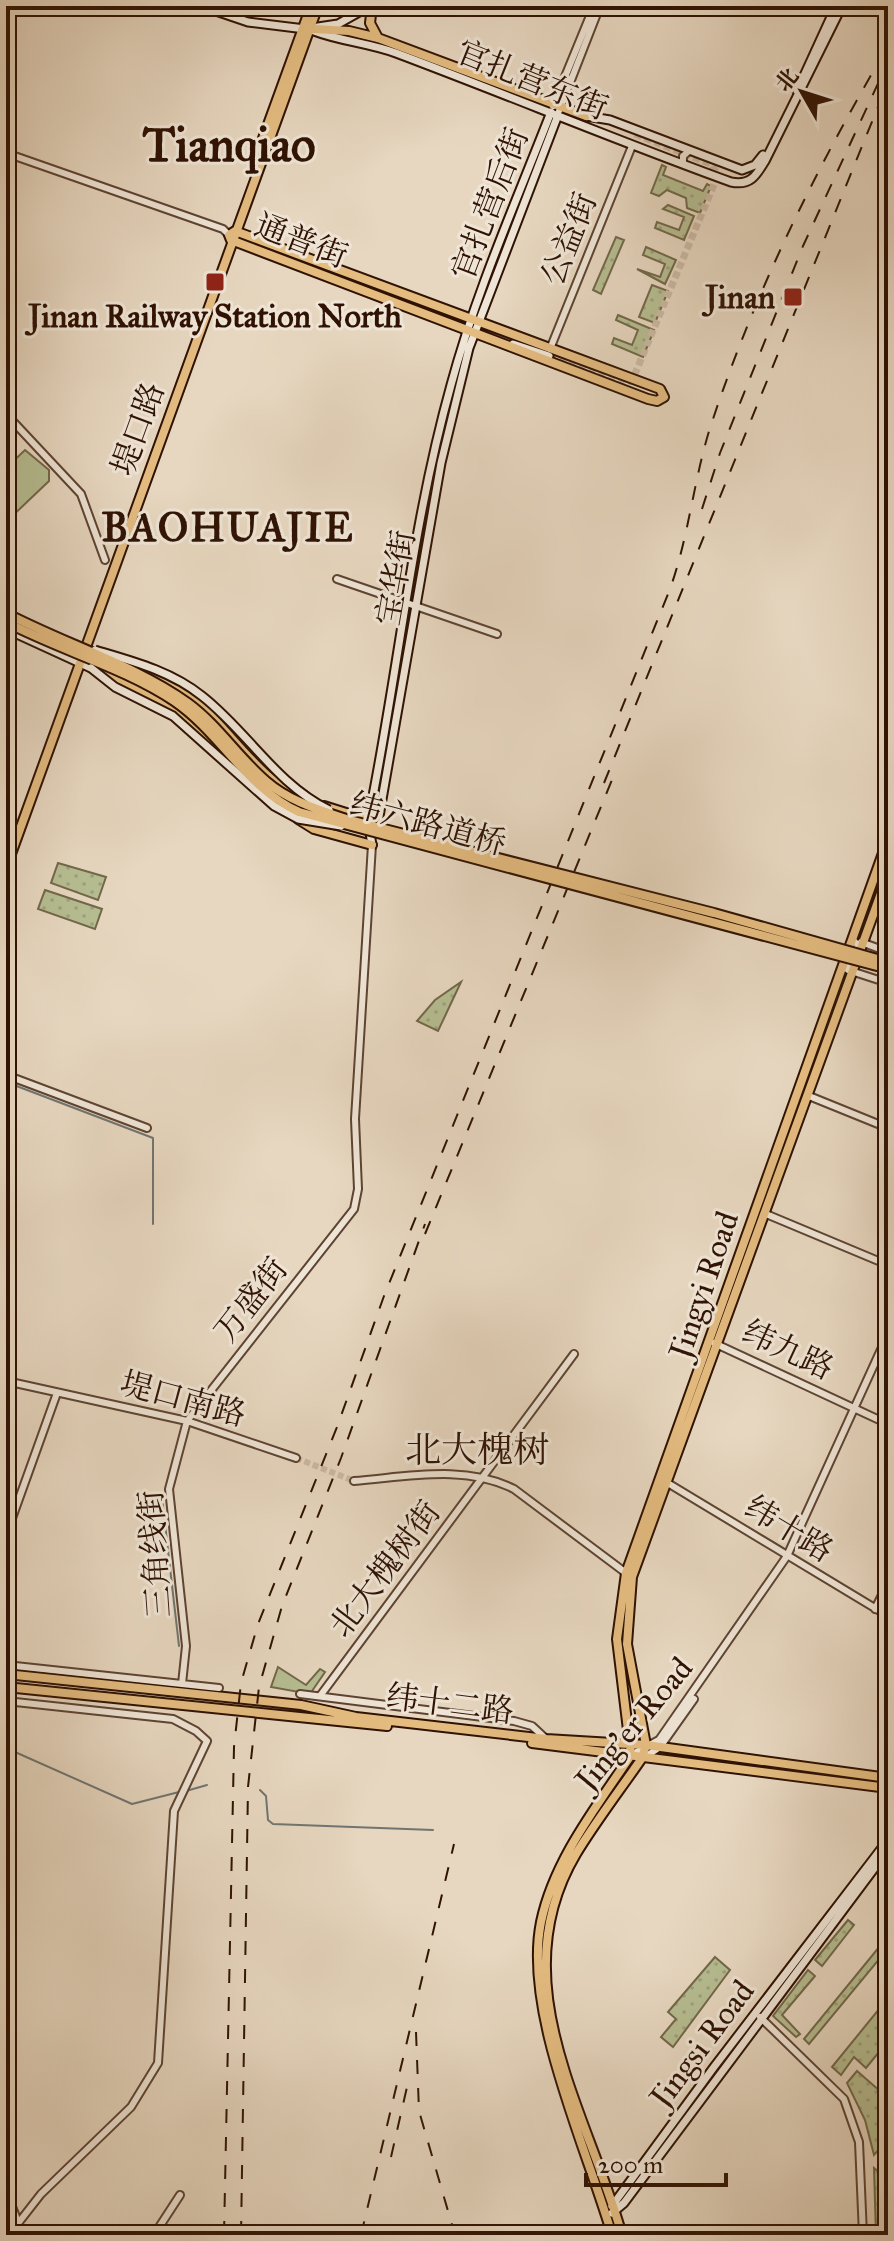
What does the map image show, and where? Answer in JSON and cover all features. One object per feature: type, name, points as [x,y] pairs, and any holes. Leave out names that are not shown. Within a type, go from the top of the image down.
[{"type":"main road","points":[[201,6],[248,22],[308,27],[338,24],[371,6]]},
{"type":"main road","name":"堤口路","points":[[308,27],[311,6]]},
{"type":"main road","name":"堤口路","points":[[6,855],[78,662],[87,647],[231,235],[318,6]]},
{"type":"main road","points":[[371,6],[370,23],[378,38]]},
{"type":"main road","name":"官扎营东街","points":[[308,27],[374,45],[556,110],[610,120],[735,168],[747,169],[761,160],[836,6]]},
{"type":"main road","name":"官扎营东街","points":[[308,27],[349,31],[378,38],[556,110],[632,146],[738,184],[754,178],[802,92],[842,6]]},
{"type":"main road","name":"官扎营后街","points":[[475,320],[556,110]]},
{"type":"main road","points":[[586,116],[635,134]]},
{"type":"main road","name":"通普街","points":[[231,235],[475,320],[550,353],[660,389],[664,397],[657,401],[487,338],[231,235]]},
{"type":"main road","name":"宝华街","points":[[372,845],[405,600],[426,486],[475,320]]},
{"type":"main road","name":"宝华街","points":[[373,822],[441,463],[471,332]]},
{"type":"main road","points":[[487,338],[550,353]]},
{"type":"main road","points":[[6,611],[160,677],[198,702],[276,780],[302,799],[373,822]]},
{"type":"main road","name":"纬六路道桥","points":[[6,611],[157,683],[190,704],[283,794],[348,824],[888,969]]},
{"type":"main road","name":"纬六路道桥","points":[[6,622],[173,701],[201,722],[268,793],[299,812],[888,962]]},
{"type":"main road","points":[[6,629],[153,694],[170,705],[264,796],[314,829],[372,845]]},
{"type":"main road","points":[[87,647],[160,671],[186,684],[223,715],[284,780],[348,824]]},
{"type":"main road","name":"堤口路","points":[[6,868],[19,842],[78,662]]},
{"type":"main road","points":[[91,668],[115,687],[173,716],[274,806],[298,819],[348,824]]},
{"type":"main road","name":"Jingyi Road","points":[[642,1758],[646,1745],[627,1644],[632,1577],[888,839]]},
{"type":"main road","name":"Jingyi Road","points":[[631,1755],[617,1639],[626,1573],[766,1214],[888,874]]},
{"type":"main road","name":"纬十二路","points":[[6,1674],[301,1705],[356,1717],[546,1739],[646,1745],[888,1778]]},
{"type":"main road","name":"纬十二路","points":[[6,1687],[416,1728],[888,1788]]},
{"type":"main road","name":"Jing'er Road","points":[[612,2235],[550,2040],[535,1959],[542,1919],[558,1873],[583,1826],[631,1755]]},
{"type":"main road","name":"Jing'er Road","points":[[622,2235],[560,2053],[543,1968],[551,1912],[567,1872],[642,1758]]},
{"type":"main road","name":"Jingsi Road","points":[[614,2209],[888,1840]]},
{"type":"main road","name":"Jingsi Road","points":[[757,2015],[888,1850]]},
{"type":"main road","points":[[605,2215],[614,2209]]},
{"type":"street","name":"官扎营后街","points":[[556,110],[594,6]]},
{"type":"street","name":"官扎营后街","points":[[556,110],[600,6]]},
{"type":"street","name":"公益街","points":[[550,353],[632,146]]},
{"type":"street","points":[[683,164],[683,156],[689,151]]},
{"type":"street","points":[[6,153],[223,229],[231,235]]},
{"type":"street","points":[[6,414],[81,494],[105,560]]},
{"type":"street","points":[[337,579],[497,634]]},
{"type":"street","name":"宝华街","points":[[354,1209],[358,1189],[355,1119],[372,845]]},
{"type":"street","points":[[853,940],[888,952]]},
{"type":"street","points":[[853,940],[858,945],[848,970],[888,983]]},
{"type":"street","points":[[6,1075],[147,1128]]},
{"type":"street","points":[[809,1096],[888,1128]]},
{"type":"street","name":"万盛街","points":[[187,1421],[354,1209]]},
{"type":"street","points":[[766,1214],[888,1265]]},
{"type":"street","name":"Jing'er Road","points":[[858,1409],[888,1334]]},
{"type":"street","name":"纬九路","points":[[715,1343],[888,1424]]},
{"type":"street","name":"Jing'er Road","points":[[642,1758],[660,1747],[789,1557],[888,1343]]},
{"type":"street","name":"北大槐树街","points":[[320,1696],[574,1354]]},
{"type":"street","name":"堤口南路","points":[[6,1381],[187,1421],[296,1458]]},
{"type":"street","points":[[6,1535],[57,1393]]},
{"type":"street","name":"三角线街","points":[[182,1684],[186,1646],[169,1489],[187,1421]]},
{"type":"street","points":[[354,1481],[463,1473],[483,1476],[514,1489],[626,1573]]},
{"type":"street","name":"纬十路","points":[[666,1482],[888,1616]]},
{"type":"street","name":"Jing'er Road","points":[[631,1755],[659,1740],[789,1557]]},
{"type":"street","points":[[875,1609],[888,1583]]},
{"type":"street","points":[[6,1665],[219,1688]]},
{"type":"street","points":[[300,1694],[514,1721],[532,1726],[546,1739]]},
{"type":"street","points":[[6,1701],[179,1722],[207,1741],[174,1811],[158,2063],[131,2107],[41,2194],[9,2235]]},
{"type":"street","points":[[757,2015],[844,2099],[859,2142],[863,2235]]},
{"type":"street","points":[[6,2191],[23,2235]]},
{"type":"street","points":[[154,2235],[180,2195]]},
{"type":"green space","points":[[662,165],[666,167],[663,175],[703,191],[707,184],[711,186],[700,213],[687,208],[686,198],[667,190],[659,196],[651,193]]},
{"type":"green space","points":[[668,205],[694,216],[684,240],[655,228],[657,222],[679,230],[684,217],[663,209]]},
{"type":"green space","points":[[616,237],[624,240],[601,294],[593,290]]},
{"type":"green space","points":[[646,247],[676,260],[665,284],[637,269],[660,277],[665,264],[643,255]]},
{"type":"green space","points":[[652,285],[668,291],[655,323],[639,317]]},
{"type":"green space","points":[[618,315],[654,330],[643,357],[612,344],[614,338],[632,345],[638,330],[616,320]]},
{"type":"green space","points":[[25,450],[49,470],[49,481],[6,522],[6,468]]},
{"type":"green space","points":[[58,863],[106,877],[98,900],[51,883]]},
{"type":"green space","points":[[45,890],[102,909],[95,929],[38,909]]},
{"type":"green space","points":[[461,982],[438,1031],[417,1021],[435,1000]]},
{"type":"green space","points":[[278,1667],[306,1685],[320,1669],[325,1672],[310,1694],[271,1687]]},
{"type":"green space","points":[[848,1920],[854,1925],[822,1966],[815,1960]]},
{"type":"green space","points":[[880,1946],[886,1951],[809,2044],[804,2039]]},
{"type":"green space","points":[[715,1957],[730,1970],[673,2047],[661,2037],[676,2019],[668,2012]]},
{"type":"green space","points":[[808,1970],[815,1976],[782,2015],[800,2034],[796,2037],[773,2016]]},
{"type":"green space","points":[[888,1998],[888,2041],[866,2068],[854,2057],[841,2075],[832,2067]]},
{"type":"green space","points":[[857,2071],[881,2092],[888,2085],[888,2139],[874,2155],[865,2120],[847,2083]]},
{"type":"green space","points":[[874,2168],[884,2176],[888,2173],[888,2235],[876,2235]]},
{"type":"waterway","points":[[228,6],[276,13],[314,6]]},
{"type":"waterway","points":[[85,495],[96,527]]},
{"type":"waterway","points":[[6,1082],[153,1138],[153,1224]]},
{"type":"waterway","points":[[162,1498],[179,1646]]},
{"type":"waterway","points":[[6,1748],[132,1804],[179,1792]]},
{"type":"waterway","points":[[186,1791],[207,1785]]},
{"type":"waterway","points":[[260,1790],[266,1796],[268,1820],[273,1824],[433,1830]]},
{"type":"tunnel","points":[[549,356],[621,383],[632,381],[718,175],[711,164],[635,134]]},
{"type":"tunnel","points":[[296,1458],[354,1481]]},
{"type":"railway","points":[[224,2235],[234,1747],[241,1683],[258,1624],[337,1427],[384,1296],[670,589],[707,440],[749,322],[813,182],[888,46]]},
{"type":"railway","points":[[702,509],[720,453],[803,246],[881,77]]},
{"type":"railway","points":[[604,783],[882,97]]},
{"type":"railway","points":[[425,1234],[614,775]]},
{"type":"railway","points":[[241,2235],[248,1787],[259,1687],[282,1606],[341,1458],[425,1224]]},
{"type":"railway","points":[[361,2235],[454,1844]]},
{"type":"railway","points":[[416,2032],[419,2111],[455,2235]]},
{"type":"railway","points":[[391,2157],[407,2087]]},
{"type":"place","name":"Jinan Railway Station North","points":[[215,282]]},
{"type":"place","name":"Jinan","points":[[793,297]]},
{"type":"district","name":"Tianqiao","points":[[229,144]]},
{"type":"district","name":"BAOHUAJIE","points":[[228,527]]},
{"type":"district","name":"北大槐树","points":[[477,1450]]}]
